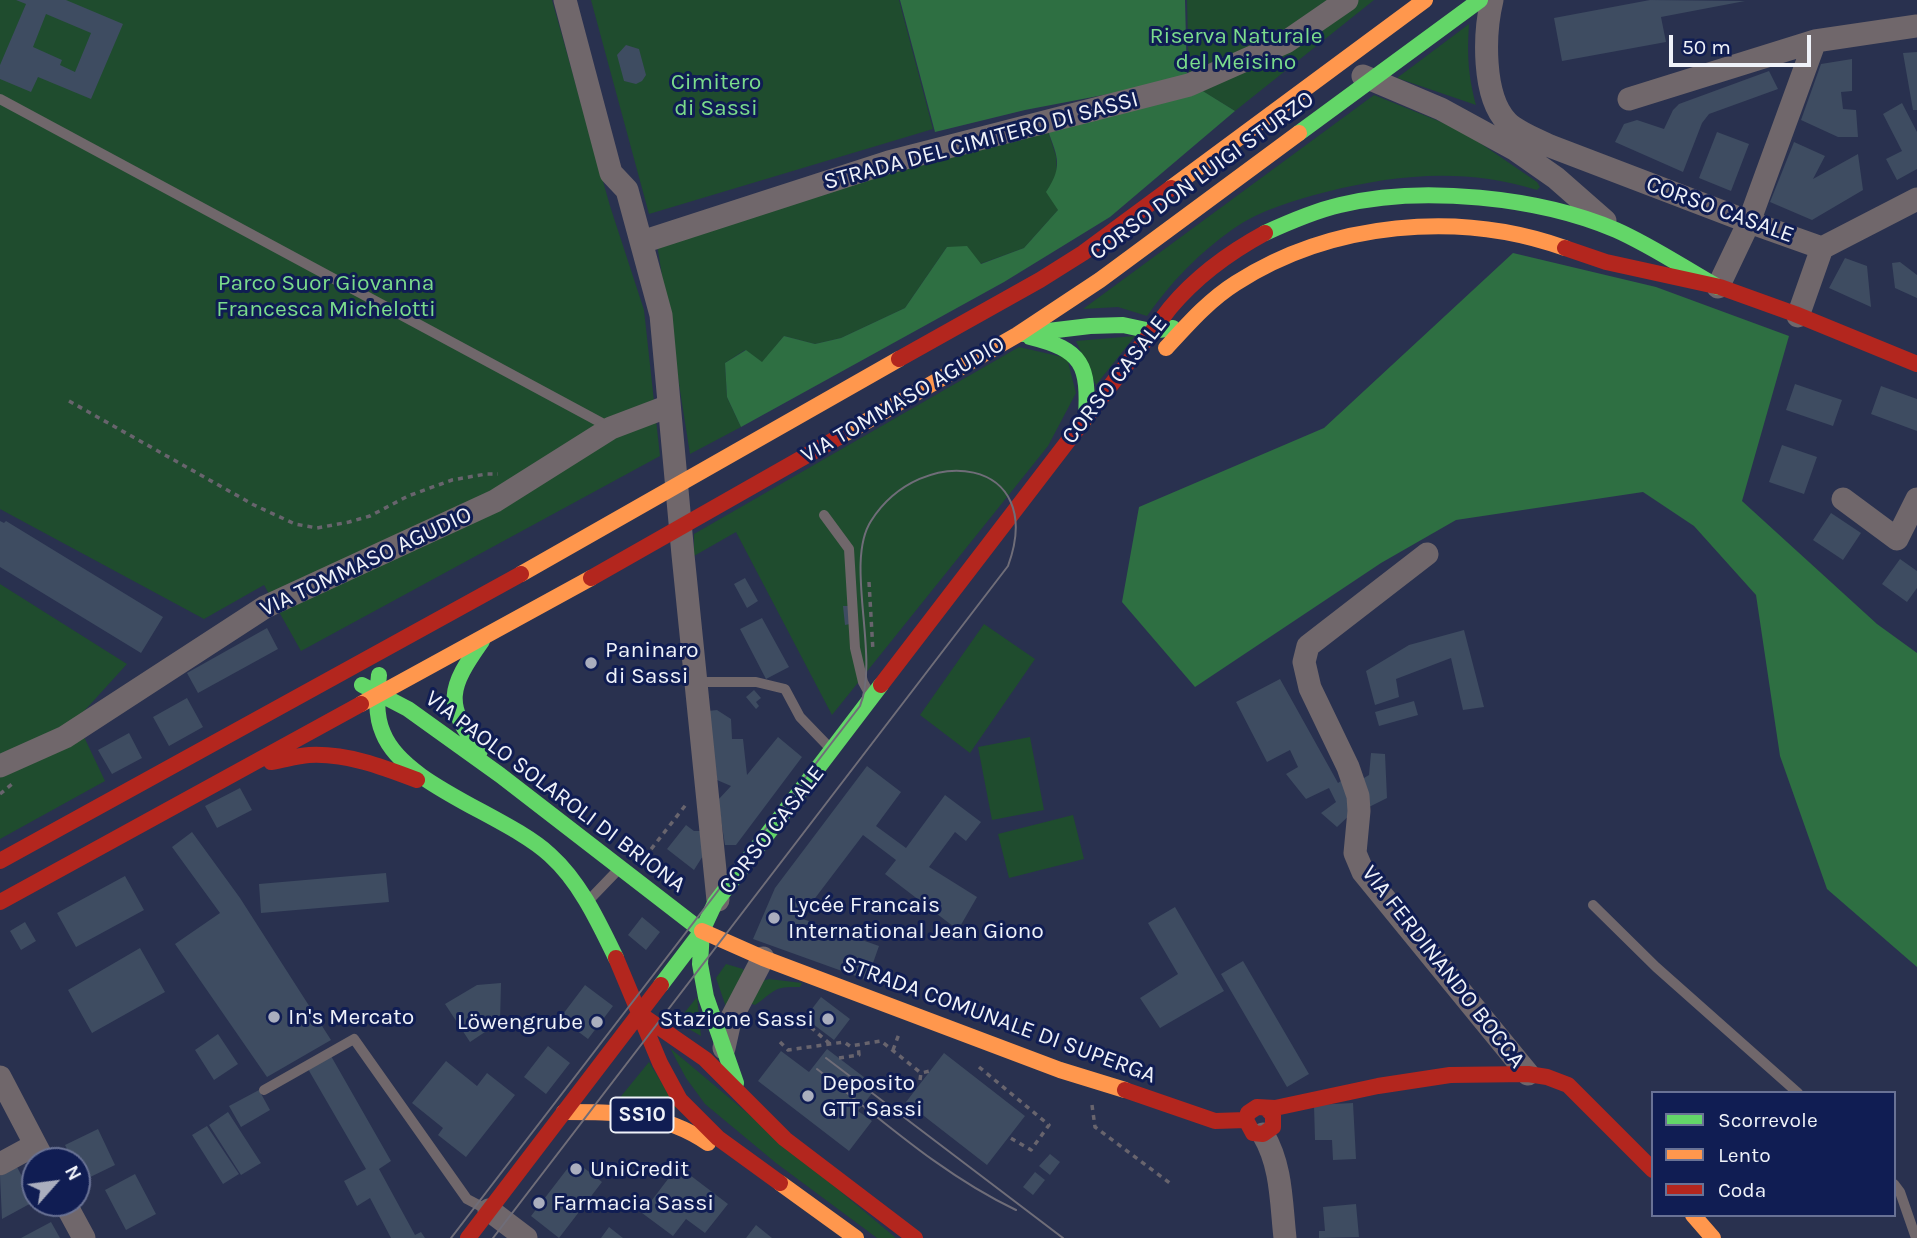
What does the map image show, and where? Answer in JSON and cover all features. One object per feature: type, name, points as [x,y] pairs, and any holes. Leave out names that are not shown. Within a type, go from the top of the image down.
[{"type":"main road","name":"CORSO DON LUIGI STURZO","points":[[1002,302],[1083,253],[1425,0]]},
{"type":"main road","name":"CORSO DON LUIGI STURZO","points":[[1017,335],[1100,279],[1480,0]]},
{"type":"main road","name":"CORSO CASALE","points":[[468,1238],[720,911],[833,750],[1151,331],[1190,286],[1249,241],[1283,224],[1355,200],[1405,195],[1477,197],[1550,210],[1615,230],[1718,287]]},
{"type":"main road","name":"CORSO CASALE","points":[[1155,361],[1189,323],[1231,287],[1261,268],[1294,252],[1338,238],[1384,228],[1432,226],[1475,228],[1542,240],[1604,261],[1718,287],[1917,364]]},
{"type":"main road","name":"VIA TOMMASO AGUDIO","points":[[0,861],[491,592],[677,484],[1002,302]]},
{"type":"main road","points":[[1017,335],[1090,326],[1123,326],[1151,331],[1189,323]]},
{"type":"main road","name":"VIA TOMMASO AGUDIO","points":[[0,902],[646,548],[1017,335]]},
{"type":"main road","points":[[1017,335],[1051,341],[1066,347],[1075,356],[1087,378],[1086,418]]},
{"type":"main road","points":[[484,638],[465,666],[453,693],[453,703],[456,718],[469,738],[500,775]]},
{"type":"main road","points":[[391,646],[381,668],[376,705],[380,726],[388,743],[404,760],[444,790]]},
{"type":"main road","name":"VIA PAOLO SOLAROLI DI BRIONA","points":[[337,674],[408,709],[500,775],[702,931]]},
{"type":"main road","points":[[241,769],[308,755],[347,756],[363,760],[444,790],[498,819],[551,855],[577,886],[586,902],[640,1014],[705,1059],[785,1139],[915,1238]]},
{"type":"main road","points":[[702,931],[701,969],[706,997],[723,1051],[743,1098]]},
{"type":"main road","name":"STRADA COMUNALE DI SUPERGA","points":[[702,931],[763,958],[1060,1070],[1168,1103],[1215,1121],[1254,1127]]},
{"type":"main road","name":"SS10","points":[[640,1014],[664,1071],[680,1100],[696,1117],[737,1152],[856,1238]]},
{"type":"main road","points":[[1267,1109],[1273,1115],[1274,1123],[1270,1130],[1254,1127],[1248,1113],[1254,1109],[1267,1109],[1378,1086],[1450,1075],[1528,1074],[1567,1084],[1651,1168]]},
{"type":"main road","name":"SS10","points":[[564,1112],[646,1115],[686,1129],[711,1146],[737,1152]]},
{"type":"main road","points":[[696,1117],[711,1146],[736,1172]]},
{"type":"main road","points":[[1695,1217],[1713,1238]]},
{"type":"street","points":[[565,0],[611,173],[628,190],[661,315],[695,682],[720,911]]},
{"type":"street","name":"STRADA DEL CIMITERO DI SASSI","points":[[642,242],[889,162],[1189,85],[1286,42],[1347,0]]},
{"type":"street","points":[[1492,0],[1486,37],[1492,95],[1507,122],[1516,150]]},
{"type":"street","points":[[1629,99],[1815,41],[1917,26]]},
{"type":"street","points":[[1718,287],[1749,222],[1815,41]]},
{"type":"street","points":[[1335,67],[1373,78],[1441,109],[1516,150],[1556,178],[1615,230]]},
{"type":"street","name":"CORSO CASALE","points":[[1507,122],[1550,146],[1822,248],[1798,316]]},
{"type":"street","name":"CORSO CASALE","points":[[1516,150],[1550,146]]},
{"type":"street","points":[[1822,248],[1917,199]]},
{"type":"street","name":"VIA TOMMASO AGUDIO","points":[[0,766],[65,737],[265,607],[495,501],[611,428],[669,406]]},
{"type":"street","points":[[1843,499],[1897,539],[1917,499]]},
{"type":"street","name":"VIA FERDINANDO BOCCA","points":[[1427,554],[1308,646],[1304,662],[1310,688],[1348,767],[1358,796],[1355,853],[1363,872],[1528,1074]]},
{"type":"street","points":[[723,1051],[730,1021],[763,958]]},
{"type":"street","points":[[0,1077],[36,1147]]},
{"type":"street","points":[[1254,1127],[1272,1150],[1278,1170],[1285,1238]]},
{"type":"street","points":[[0,1164],[21,1158]]},
{"type":"street","points":[[489,1210],[526,1238]]},
{"type":"street","points":[[73,1217],[84,1238]]},
{"type":"lane","points":[[576,0],[628,190]]},
{"type":"lane","points":[[0,99],[611,428]]},
{"type":"lane","points":[[824,515],[849,549],[855,648],[863,682],[872,699]]},
{"type":"lane","points":[[695,682],[756,682],[785,688],[800,717],[833,750]]},
{"type":"lane","points":[[586,902],[620,868]]},
{"type":"lane","points":[[1593,905],[1656,967],[1796,1091]]},
{"type":"lane","points":[[264,1090],[354,1039],[467,1199],[489,1210]]},
{"type":"lane","points":[[1896,1187],[1916,1238]]},
{"type":"path","points":[[69,401],[254,505],[295,524],[317,528],[370,516],[408,496],[452,480],[498,474]]},
{"type":"path","points":[[869,582],[874,657]]},
{"type":"path","points":[[642,861],[692,795]]},
{"type":"path","points":[[792,1026],[807,1024],[830,1044]]},
{"type":"path","points":[[780,1042],[788,1050],[844,1042],[850,1046],[881,1041],[921,1073]]},
{"type":"path","points":[[893,1051],[896,1043]]},
{"type":"path","points":[[839,1058],[859,1055],[858,1045]]},
{"type":"path","points":[[977,1066],[1049,1125],[1031,1150],[1009,1138]]},
{"type":"path","points":[[921,1073],[930,1071]]},
{"type":"path","points":[[920,1080],[921,1073]]},
{"type":"path","points":[[1095,1127],[1171,1184]]},
{"type":"green space","name":"Parco Suor Giovanna Francesca Michelotti","points":[[0,0],[552,0],[610,206],[644,310],[660,456],[301,651],[264,585],[204,619],[0,509]]},
{"type":"green space","name":"Cimitero di Sassi","points":[[591,0],[899,0],[933,129],[649,214]]},
{"type":"green space","points":[[900,0],[1185,0],[1187,79],[1025,110],[935,132]]},
{"type":"green space","name":"Riserva Naturale del Meisino","points":[[1187,0],[1374,0],[1235,111],[1189,83]]},
{"type":"green space","points":[[1469,24],[1469,65],[1476,105],[1397,78]]},
{"type":"green space","points":[[1193,85],[1235,111],[1110,217],[1004,282],[741,427],[727,397],[725,363],[746,350],[762,362],[784,336],[815,344],[841,338],[905,308],[947,247],[967,246],[981,264],[1024,248],[1058,210],[1046,192],[1055,174],[1057,159],[1046,125]]},
{"type":"green space","points":[[1374,95],[1461,130],[1537,182],[1540,187],[1537,190],[1484,178],[1431,176],[1380,181],[1314,195],[1266,211],[1233,229],[1186,269],[1147,316],[1118,307],[1083,309]]},
{"type":"green space","points":[[1046,125],[1056,156],[1059,209],[1024,248],[980,264],[947,247],[905,308],[841,338],[815,344],[784,336],[762,363],[745,350],[725,363],[727,397],[741,427],[690,454],[657,244]]},
{"type":"green space","points":[[1513,253],[1656,287],[1789,336],[1742,501],[1877,624],[1917,653],[1917,967],[1827,889],[1780,756],[1756,595],[1694,526],[1643,492],[1456,520],[1381,563],[1195,687],[1122,602],[1139,507],[1324,428]]},
{"type":"green space","points":[[1135,336],[1096,385],[1076,341]]},
{"type":"green space","points":[[1019,347],[1067,358],[1076,393],[1048,446],[832,715],[736,532],[694,556],[694,534]]},
{"type":"green space","points":[[0,584],[127,664],[76,720],[105,781],[0,839]]},
{"type":"green space","points":[[984,624],[1035,659],[970,753],[920,715]]},
{"type":"green space","points":[[1030,737],[1044,810],[992,820],[978,747]]},
{"type":"green space","points":[[1073,815],[1084,859],[1009,878],[998,834]]},
{"type":"green space","points":[[726,964],[743,969],[747,975],[726,1007],[716,978]]},
{"type":"green space","points":[[769,979],[802,983],[800,987],[775,990],[755,1005],[746,1002],[759,982]]},
{"type":"green space","points":[[697,997],[701,1036],[677,1022]]},
{"type":"green space","points":[[670,1048],[896,1238],[877,1238],[776,1163],[705,1104],[686,1078]]},
{"type":"green space","points":[[649,1062],[677,1108],[618,1100]]},
{"type":"building","points":[[16,0],[66,0],[123,24],[91,99],[38,77],[31,92],[0,79],[0,65],[26,4]],"holes":[[[46,14],[91,33],[75,72],[60,65],[62,60],[33,47]]]},
{"type":"building","points":[[1650,0],[1745,1],[1661,17],[1666,42],[1562,61],[1554,18]]},
{"type":"building","points":[[626,45],[639,49],[646,75],[636,84],[624,81],[617,55]]},
{"type":"building","points":[[1917,52],[1917,110],[1913,110],[1903,53]]},
{"type":"building","points":[[1852,59],[1852,91],[1841,92],[1843,109],[1856,110],[1858,137],[1838,137],[1801,120],[1821,64]]},
{"type":"building","points":[[1769,71],[1778,89],[1709,114],[1702,123],[1683,172],[1615,142],[1624,124],[1637,120],[1664,129],[1679,104]]},
{"type":"building","points":[[1902,103],[1917,132],[1917,169],[1897,180],[1886,159],[1902,151],[1883,114]]},
{"type":"building","points":[[1717,132],[1749,144],[1731,191],[1699,178]]},
{"type":"building","points":[[1794,142],[1825,156],[1813,179],[1858,154],[1863,190],[1812,220],[1770,202]]},
{"type":"building","points":[[1845,258],[1867,266],[1871,307],[1829,288]]},
{"type":"building","points":[[1900,262],[1917,275],[1917,298],[1895,288],[1892,263]]},
{"type":"building","points":[[1795,384],[1842,400],[1833,426],[1786,410]]},
{"type":"building","points":[[1881,386],[1917,399],[1917,431],[1871,414]]},
{"type":"building","points":[[1782,445],[1817,457],[1804,494],[1769,482]]},
{"type":"building","points":[[1831,513],[1861,533],[1843,560],[1813,540]]},
{"type":"building","points":[[0,521],[6,521],[163,617],[141,653],[0,567]]},
{"type":"building","points":[[1900,559],[1917,571],[1917,588],[1907,602],[1882,584]]},
{"type":"building","points":[[745,578],[758,601],[747,608],[734,584]]},
{"type":"building","points":[[843,606],[849,606],[850,624],[845,625]]},
{"type":"building","points":[[762,618],[789,667],[766,679],[740,629]]},
{"type":"building","points":[[267,628],[278,649],[198,693],[187,673]]},
{"type":"building","points":[[1464,630],[1484,707],[1463,710],[1451,658],[1396,679],[1399,697],[1375,705],[1366,671],[1409,645]]},
{"type":"building","points":[[1280,679],[1338,783],[1347,777],[1354,811],[1337,827],[1321,813],[1336,802],[1329,788],[1306,799],[1286,774],[1298,767],[1290,750],[1267,762],[1236,702]]},
{"type":"building","points":[[754,690],[761,698],[756,702],[759,706],[756,709],[746,697]]},
{"type":"building","points":[[187,698],[203,727],[169,746],[153,717]]},
{"type":"building","points":[[1414,701],[1418,715],[1379,726],[1375,712]]},
{"type":"building","points":[[717,710],[731,719],[732,739],[743,739],[747,775],[778,737],[802,757],[736,845],[725,845],[718,800],[731,786],[717,780],[708,711]]},
{"type":"building","points":[[129,733],[142,758],[112,774],[98,750]]},
{"type":"building","points":[[1371,753],[1385,754],[1387,798],[1367,808],[1354,784],[1369,775]]},
{"type":"building","points":[[867,766],[901,792],[876,826],[906,848],[945,795],[981,822],[966,841],[955,832],[929,867],[977,897],[958,930],[885,874],[896,860],[863,835],[800,918],[879,946],[867,980],[753,939],[775,888]]},
{"type":"building","points":[[240,788],[252,810],[217,828],[205,806]]},
{"type":"building","points":[[686,825],[694,831],[704,831],[706,851],[694,870],[667,849]]},
{"type":"building","points":[[192,832],[240,898],[331,1040],[267,1077],[175,944],[220,913],[172,847]]},
{"type":"building","points":[[386,873],[389,902],[261,913],[259,884]]},
{"type":"building","points":[[125,876],[144,910],[76,947],[57,913]]},
{"type":"building","points":[[1175,907],[1224,991],[1160,1028],[1140,998],[1178,974],[1148,923]]},
{"type":"building","points":[[642,917],[660,932],[646,950],[628,935]]},
{"type":"building","points":[[25,922],[36,941],[21,950],[10,931]]},
{"type":"building","points":[[140,948],[165,992],[92,1033],[68,990]]},
{"type":"building","points":[[1243,961],[1309,1074],[1287,1087],[1221,974]]},
{"type":"building","points":[[501,983],[500,1022],[470,1042],[445,1004],[477,985]]},
{"type":"building","points":[[585,985],[613,1006],[588,1039],[560,1018]]},
{"type":"building","name":"Stazione Sassi","points":[[821,997],[850,1019],[834,1040],[805,1018]]},
{"type":"building","points":[[218,1034],[238,1064],[214,1080],[195,1050]]},
{"type":"building","points":[[548,1046],[570,1063],[546,1094],[524,1077]]},
{"type":"building","name":"Deposito GTT Sassi","points":[[827,1049],[877,1087],[858,1111],[872,1121],[849,1151],[758,1081],[781,1051],[809,1072]]},
{"type":"building","points":[[944,1053],[1025,1116],[987,1165],[906,1102]]},
{"type":"building","points":[[331,1056],[391,1161],[379,1169],[415,1235],[421,1232],[425,1238],[391,1238],[370,1198],[357,1206],[344,1181],[366,1169],[308,1069]]},
{"type":"building","points":[[446,1061],[477,1086],[487,1073],[515,1095],[466,1157],[438,1135],[443,1128],[412,1103]]},
{"type":"building","points":[[259,1090],[270,1110],[241,1127],[229,1106]]},
{"type":"building","points":[[1353,1103],[1356,1159],[1333,1160],[1332,1140],[1315,1140],[1314,1105]]},
{"type":"building","points":[[228,1112],[261,1163],[241,1175],[209,1125]]},
{"type":"building","points":[[207,1126],[239,1174],[223,1184],[192,1135]]},
{"type":"building","points":[[98,1129],[115,1165],[91,1177],[91,1147],[65,1145]]},
{"type":"building","points":[[1050,1154],[1060,1162],[1050,1175],[1039,1166]]},
{"type":"building","points":[[574,1160],[602,1182],[559,1238],[531,1216]]},
{"type":"building","points":[[678,1166],[728,1204],[705,1233],[686,1219],[673,1236],[642,1213]]},
{"type":"building","points":[[17,1167],[21,1175],[21,1209],[2,1219],[0,1176]]},
{"type":"building","points":[[1035,1172],[1045,1180],[1033,1195],[1023,1187]]},
{"type":"building","points":[[135,1174],[156,1214],[126,1230],[105,1190]]},
{"type":"building","points":[[1356,1204],[1359,1237],[1319,1238],[1319,1231],[1325,1231],[1323,1207]]},
{"type":"building","points":[[51,1222],[60,1238],[21,1238]]},
{"type":"building","points":[[756,1225],[772,1238],[746,1238]]},
{"type":"building","points":[[609,1227],[623,1238],[601,1238]]},
{"type":"tram line","points":[[451,1238],[860,706],[865,685],[866,662],[861,561],[864,539],[871,521],[893,495],[920,479],[947,471],[974,473],[996,483],[1011,502],[1016,529],[1008,566],[493,1238]]},
{"type":"tram line","points":[[826,1058],[1063,1238]]},
{"type":"tram line","points":[[817,1069],[937,1163],[1016,1210]]},
{"type":"traffic: fast","points":[[1299,133],[1480,0]]},
{"type":"traffic: fast","points":[[1265,233],[1321,210],[1372,199],[1443,195],[1516,202],[1552,209],[1616,230],[1718,287]]},
{"type":"traffic: fast","points":[[1023,334],[1090,326],[1123,325],[1151,331],[1173,328]]},
{"type":"traffic: fast","points":[[1030,337],[1062,348],[1079,362],[1086,385],[1086,418]]},
{"type":"traffic: fast","points":[[480,751],[460,720],[455,696],[463,671],[482,641]]},
{"type":"traffic: fast","points":[[379,675],[379,719],[383,733],[394,752],[434,784],[531,840],[550,855],[579,890],[616,958]]},
{"type":"traffic: fast","points":[[362,685],[408,709],[500,775],[702,931]]},
{"type":"traffic: fast","points":[[661,985],[702,931],[715,903],[881,685]]},
{"type":"traffic: fast","points":[[702,931],[700,964],[706,997],[736,1083]]},
{"type":"traffic: slow","points":[[1171,188],[1425,0]]},
{"type":"traffic: slow","points":[[839,437],[1017,335],[1100,280],[1299,133]]},
{"type":"traffic: slow","points":[[1166,348],[1208,305],[1236,283],[1273,262],[1313,246],[1354,235],[1396,228],[1439,226],[1524,236],[1565,248]]},
{"type":"traffic: slow","points":[[521,574],[899,359]]},
{"type":"traffic: slow","points":[[361,704],[591,578]]},
{"type":"traffic: slow","points":[[702,931],[763,958],[1060,1070],[1125,1090]]},
{"type":"traffic: slow","points":[[564,1112],[639,1116],[674,1125],[708,1143]]},
{"type":"traffic: slow","points":[[780,1183],[856,1238]]},
{"type":"traffic: slow","points":[[1695,1217],[1713,1238]]},
{"type":"traffic: jam","points":[[899,359],[1083,253],[1171,188]]},
{"type":"traffic: jam","points":[[881,685],[1170,308],[1190,286],[1214,266],[1265,233]]},
{"type":"traffic: jam","points":[[1565,248],[1606,262],[1720,287],[1795,314],[1917,364]]},
{"type":"traffic: jam","points":[[591,578],[839,437]]},
{"type":"traffic: jam","points":[[0,861],[521,574]]},
{"type":"traffic: jam","points":[[0,902],[361,704]]},
{"type":"traffic: jam","points":[[271,762],[309,755],[337,756],[378,766],[417,780]]},
{"type":"traffic: jam","points":[[616,958],[660,1063],[680,1100],[718,1138],[780,1183]]},
{"type":"traffic: jam","points":[[468,1238],[661,985]]},
{"type":"traffic: jam","points":[[640,1014],[705,1059],[785,1139],[915,1238]]},
{"type":"traffic: jam","points":[[1267,1109],[1273,1115],[1273,1127],[1263,1134],[1253,1133],[1246,1120],[1248,1113],[1257,1107],[1275,1108],[1378,1086],[1450,1075],[1528,1074],[1547,1077],[1568,1085],[1651,1168]]},
{"type":"traffic: jam","points":[[1125,1090],[1215,1121],[1246,1120]]},
{"type":"place","name":"Paninaro di Sassi","points":[[591,663]]},
{"type":"place","name":"Lycée Francais International Jean Giono","points":[[774,918]]},
{"type":"place","name":"In's Mercato","points":[[274,1017]]},
{"type":"place","name":"Stazione Sassi","points":[[828,1019]]},
{"type":"place","name":"Löwengrube","points":[[597,1022]]},
{"type":"place","name":"Deposito GTT Sassi","points":[[808,1096]]},
{"type":"place","name":"UniCredit","points":[[576,1169]]},
{"type":"place","name":"Farmacia Sassi","points":[[539,1203]]}]
